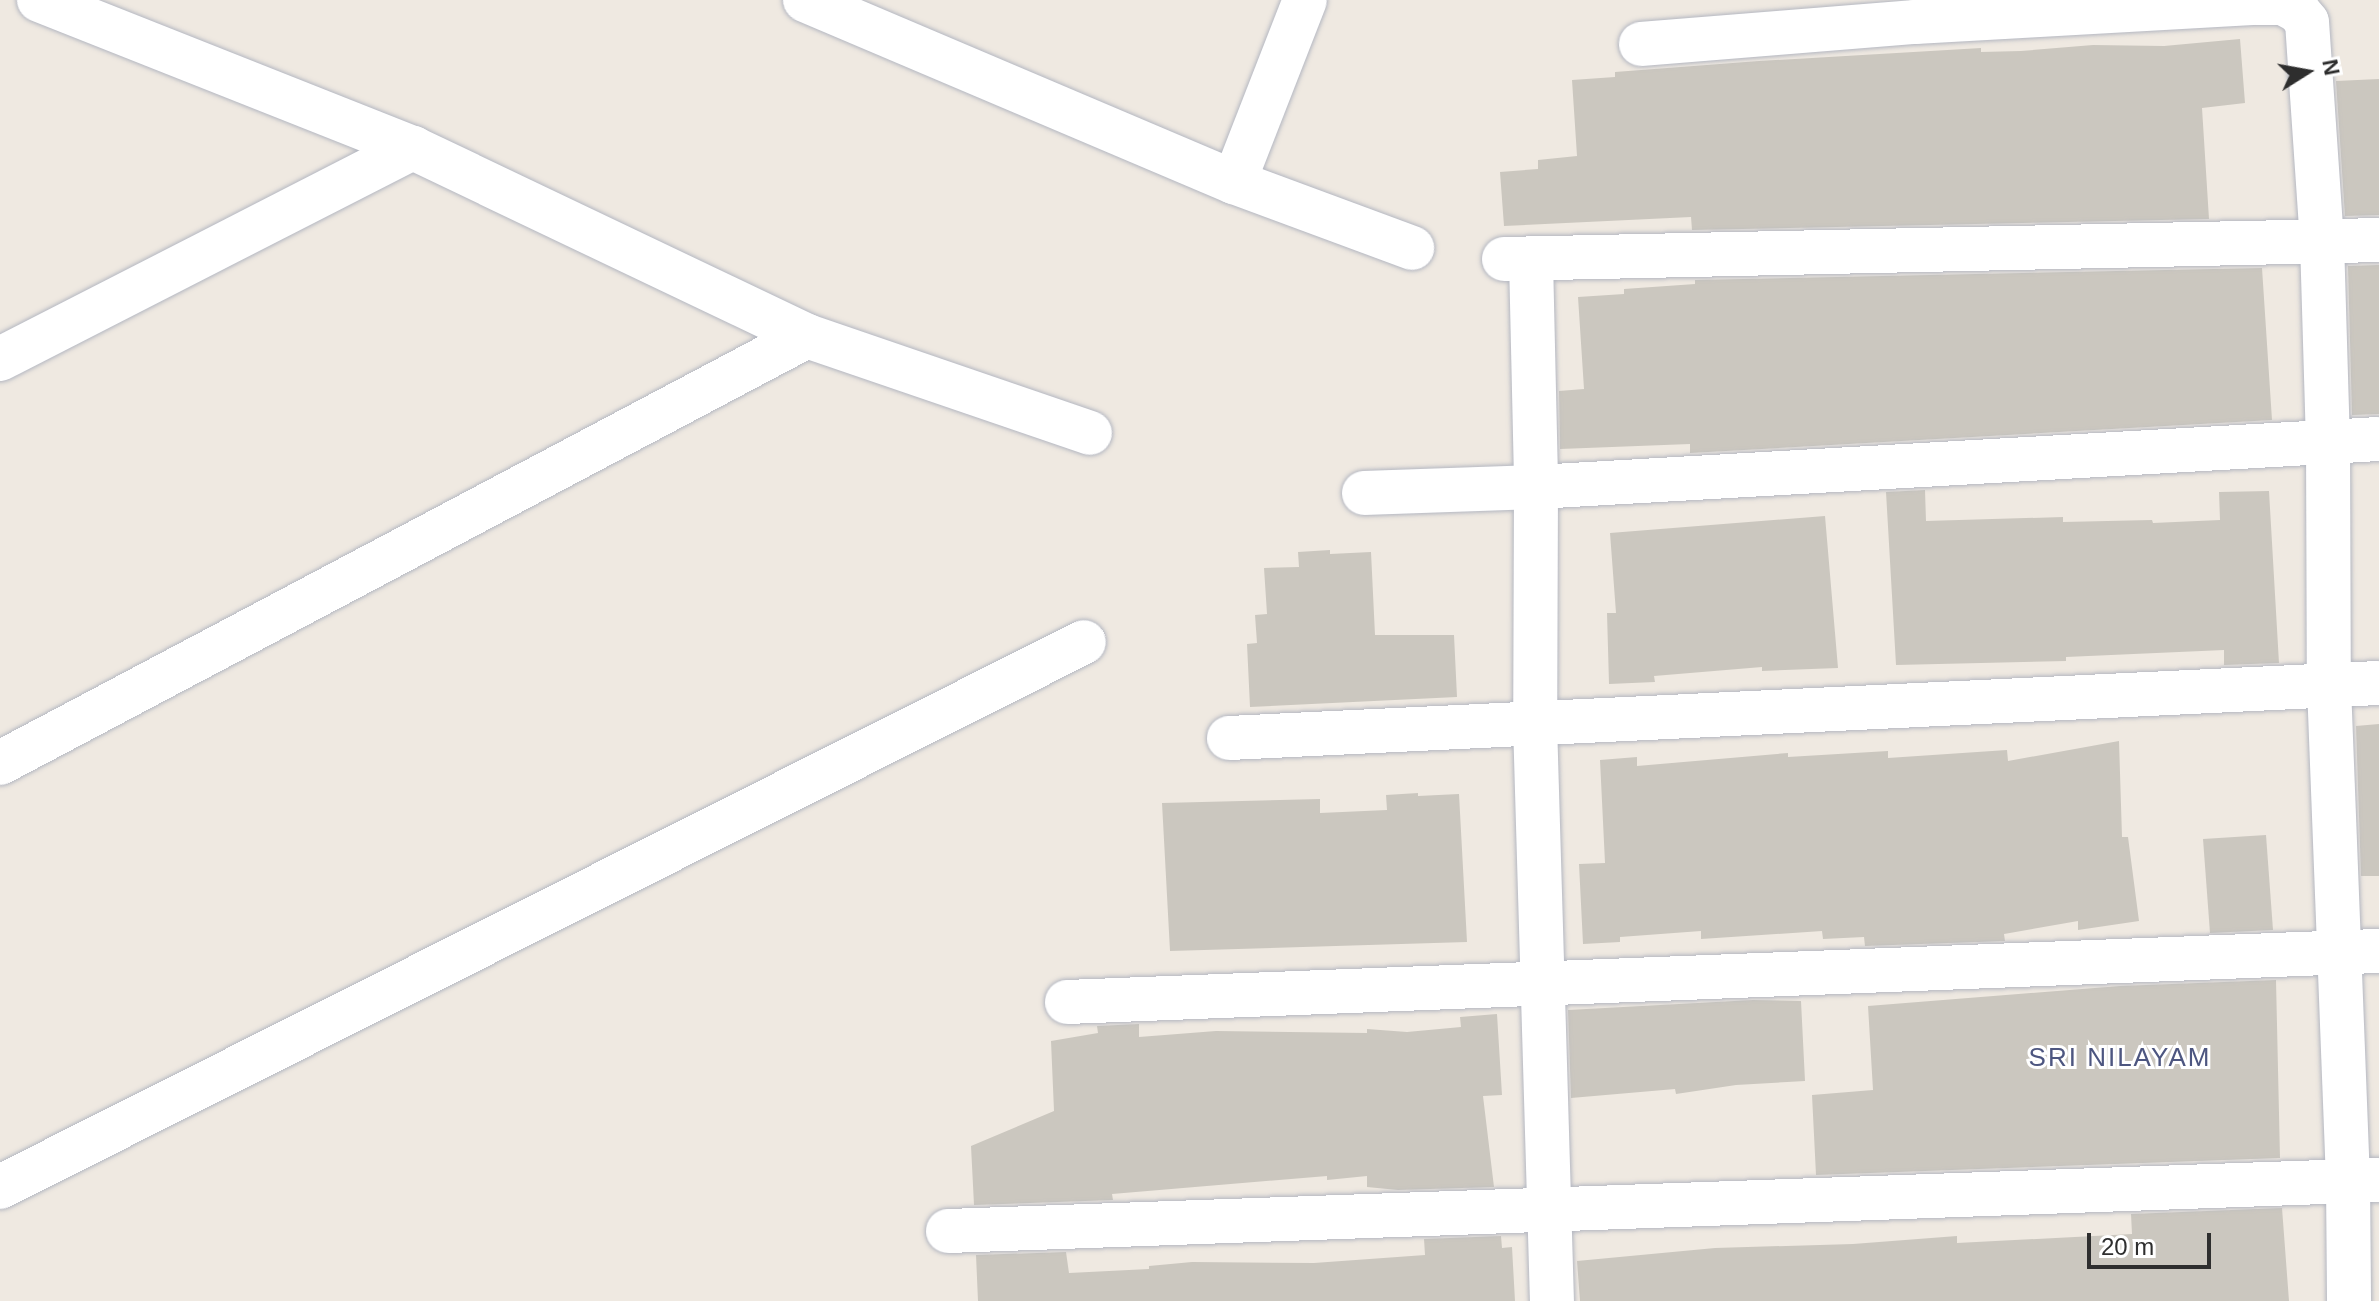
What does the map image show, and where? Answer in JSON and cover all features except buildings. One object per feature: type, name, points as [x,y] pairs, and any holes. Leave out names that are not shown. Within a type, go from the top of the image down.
[{"type":"street","points":[[39,0],[413,148],[807,336],[1090,433]]},
{"type":"street","points":[[805,0],[1234,182],[1412,248]]},
{"type":"street","points":[[1234,182],[1305,0]]},
{"type":"street","points":[[1641,44],[1914,11],[2283,3],[2298,11],[2307,22],[2322,241],[2328,440],[2329,686],[2359,952],[2363,1181],[2349,1301]]},
{"type":"street","points":[[0,359],[413,148]]},
{"type":"street","points":[[1552,1301],[1535,723],[1536,487],[1518,259],[2379,240]]},
{"type":"street","points":[[0,763],[807,336]]},
{"type":"street","points":[[1364,493],[1536,487],[2379,439]]},
{"type":"street","points":[[0,1187],[1084,642]]},
{"type":"street","points":[[1229,738],[2379,683]]},
{"type":"street","points":[[1067,1002],[2359,952]]},
{"type":"street","points":[[948,1231],[2363,1181]]},
{"type":"district","name":"SRI NILAYAM","points":[[2120,1058]]}]
